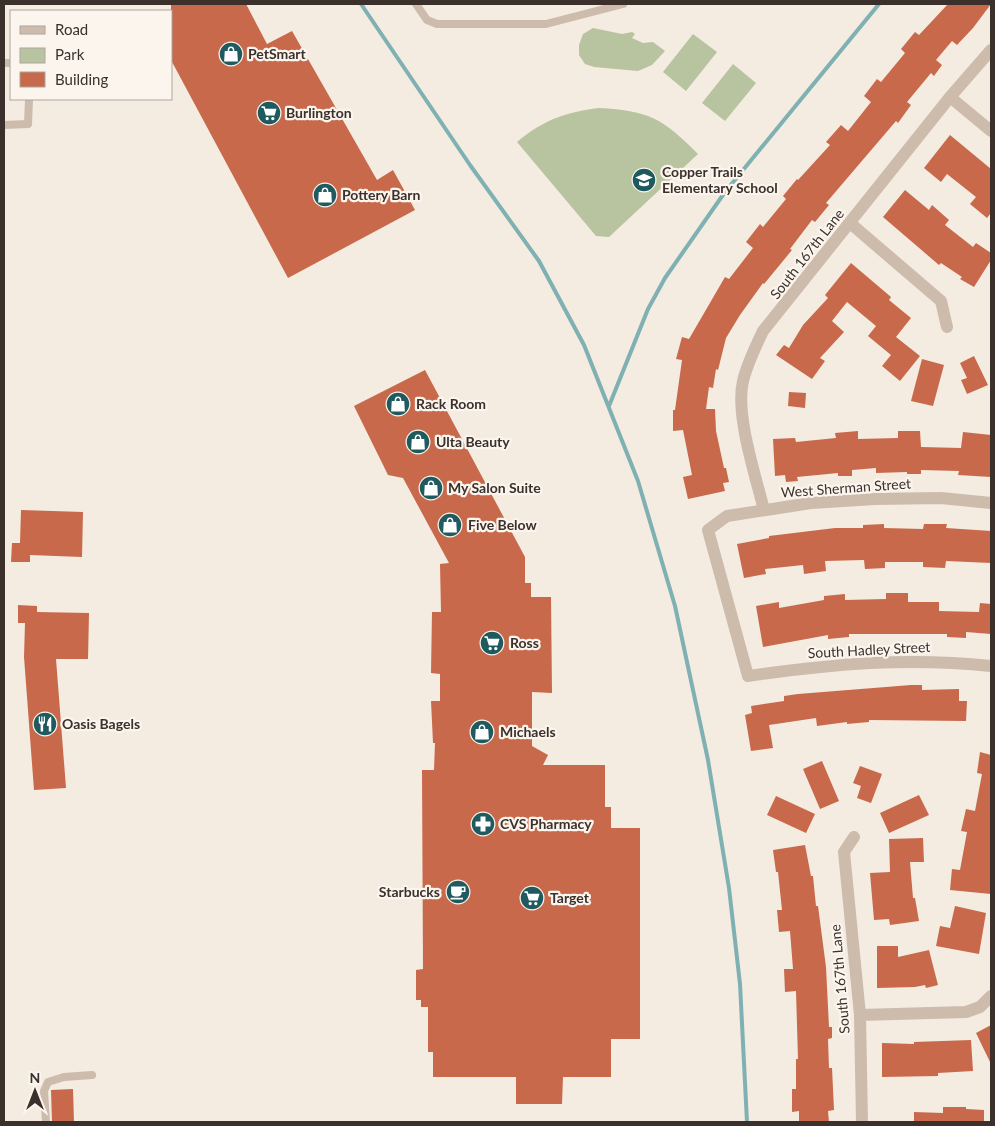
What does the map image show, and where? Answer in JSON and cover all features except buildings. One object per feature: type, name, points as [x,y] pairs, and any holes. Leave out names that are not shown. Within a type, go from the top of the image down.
[{"type":"street","name":"South 167th Lane","points":[[764,510],[745,433],[742,384],[751,356],[763,331],[950,97],[991,50]]},
{"type":"street","points":[[950,97],[991,131]]},
{"type":"street","points":[[850,223],[941,301],[948,327]]},
{"type":"street","name":"West Sherman Street","points":[[748,676],[708,530],[727,516],[811,503],[875,499],[941,498],[991,503]]},
{"type":"street","name":"South Hadley Street","points":[[748,676],[854,663],[932,660],[991,666]]},
{"type":"street","name":"South 167th Lane","points":[[854,837],[844,852],[860,1016],[862,1122]]},
{"type":"street","points":[[860,1016],[966,1012],[980,1006],[991,996]]},
{"type":"lane","points":[[416,4],[427,20],[438,24],[546,24],[623,4]]},
{"type":"lane","points":[[4,125],[28,124],[29,100]]},
{"type":"lane","points":[[46,1122],[44,1091],[48,1082],[64,1076],[92,1075]]},
{"type":"green space","points":[[593,28],[622,34],[632,32],[635,34],[632,38],[643,43],[653,42],[665,51],[652,65],[638,71],[594,67],[585,64],[579,55],[579,45],[583,34]]},
{"type":"green space","points":[[693,34],[717,52],[686,91],[663,72]]},
{"type":"green space","points":[[733,64],[756,83],[725,121],[702,103]]},
{"type":"green space","points":[[599,108],[631,111],[654,119],[675,132],[698,154],[609,237],[596,236],[517,142],[536,128],[555,118]]},
{"type":"waterway","points":[[361,4],[470,165],[539,261],[584,345],[638,481],[675,606],[708,760],[729,888],[740,984],[747,1122]]},
{"type":"waterway","points":[[609,406],[648,309],[665,278],[725,192],[879,4]]},
{"type":"place","name":"PetSmart","points":[[231,54]]},
{"type":"place","name":"Burlington","points":[[269,113]]},
{"type":"place","name":"Copper Trails Elementary School","points":[[644,180]]},
{"type":"place","name":"Pottery Barn","points":[[325,195]]},
{"type":"place","name":"Rack Room","points":[[398,404]]},
{"type":"place","name":"Ulta Beauty","points":[[418,442]]},
{"type":"place","name":"My Salon Suite","points":[[431,488]]},
{"type":"place","name":"Five Below","points":[[450,525]]},
{"type":"place","name":"Ross","points":[[492,643]]},
{"type":"place","name":"Oasis Bagels","points":[[45,724]]},
{"type":"place","name":"Michaels","points":[[482,732]]},
{"type":"place","name":"CVS Pharmacy","points":[[483,824]]},
{"type":"place","name":"Starbucks","points":[[458,892]]},
{"type":"place","name":"Target","points":[[532,898]]}]
